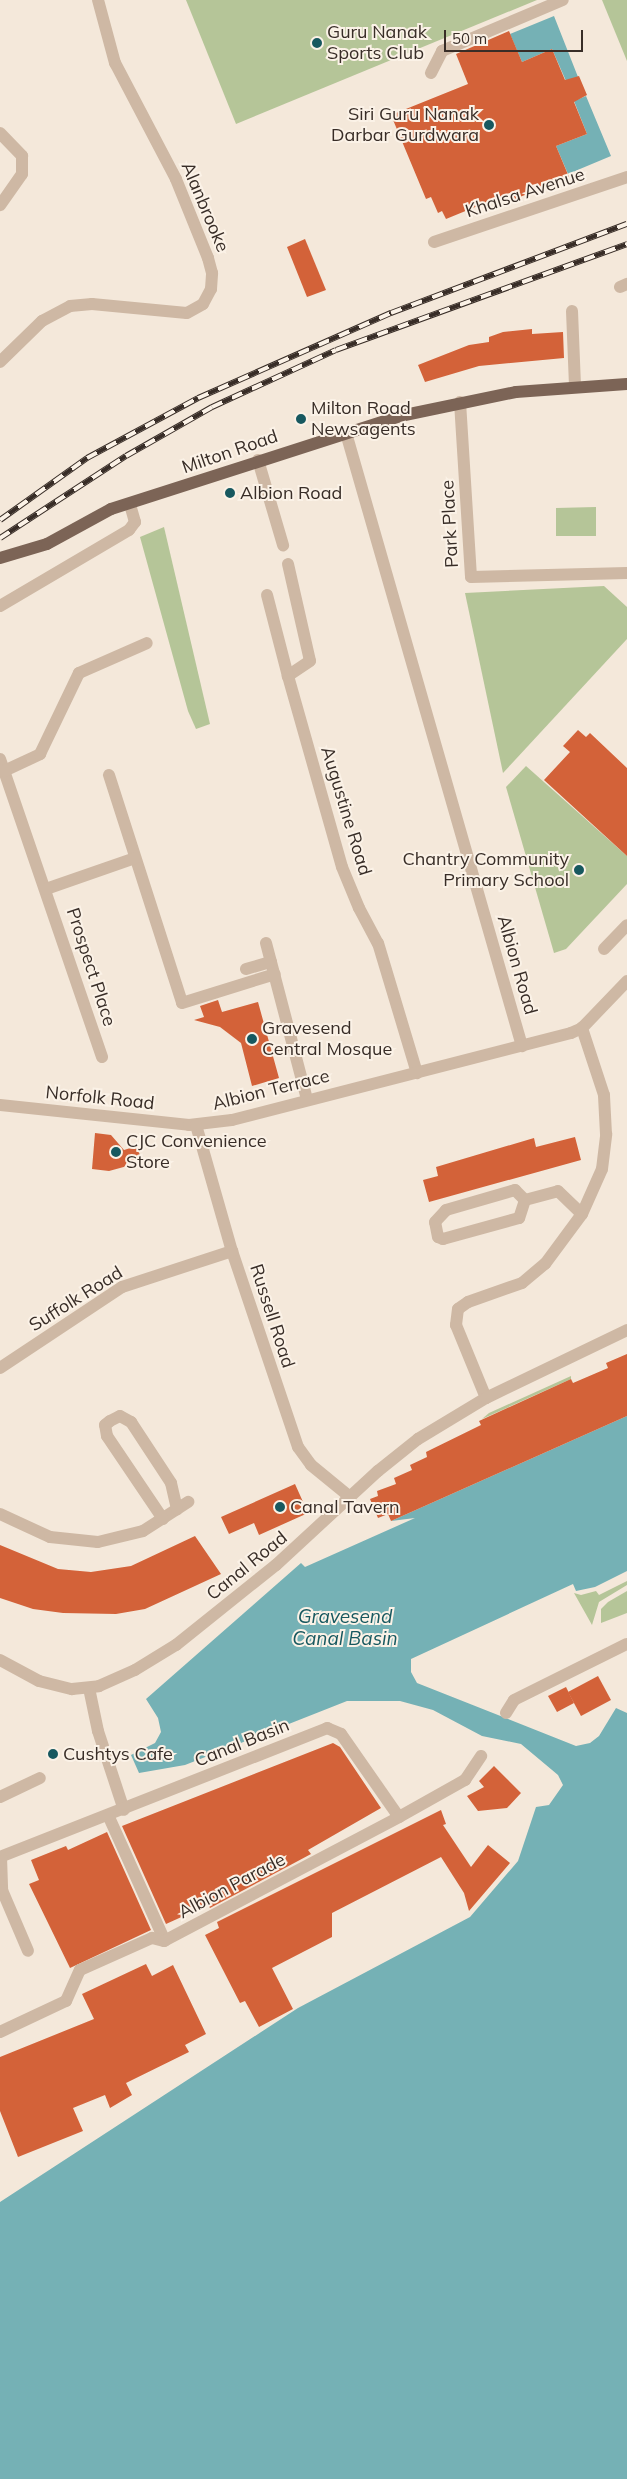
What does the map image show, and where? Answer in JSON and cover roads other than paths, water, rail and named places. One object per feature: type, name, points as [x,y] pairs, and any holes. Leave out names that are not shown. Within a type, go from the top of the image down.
[{"type":"main road","name":"Milton Road","points":[[4,558],[47,544],[112,509],[258,460],[346,433],[460,402],[575,386],[627,384]]},
{"type":"street","name":"Alanbrooke","points":[[0,362],[42,321],[70,306],[92,304],[187,312],[201,306],[211,291],[212,273],[208,258],[176,179],[113,57],[98,0]]},
{"type":"street","points":[[431,73],[442,50],[563,0]]},
{"type":"street","points":[[0,134],[22,156],[22,174],[0,205]]},
{"type":"street","name":"Khalsa Avenue","points":[[434,242],[627,177]]},
{"type":"street","points":[[572,310],[575,386]]},
{"type":"street","name":"Park Place","points":[[460,402],[471,577],[627,573]]},
{"type":"street","name":"Albion Road","points":[[346,433],[522,1046]]},
{"type":"street","points":[[258,460],[283,545]]},
{"type":"street","points":[[0,606],[128,530],[135,522],[130,504]]},
{"type":"street","points":[[288,564],[310,661],[288,676]]},
{"type":"street","name":"Augustine Road","points":[[267,595],[342,866],[359,908],[378,943],[417,1073]]},
{"type":"street","name":"Prospect Place","points":[[102,1057],[2,765],[26,763],[40,754],[78,673],[147,643]]},
{"type":"street","points":[[109,775],[182,1003],[273,968]]},
{"type":"street","points":[[46,889],[135,858]]},
{"type":"street","points":[[604,949],[627,925]]},
{"type":"street","points":[[266,943],[307,1100]]},
{"type":"street","points":[[246,969],[273,968]]},
{"type":"street","name":"Albion Terrace","points":[[196,1125],[232,1120],[522,1046],[582,1028],[627,981]]},
{"type":"street","points":[[486,1398],[456,1325],[458,1309],[532,1276],[558,1248],[582,1214],[602,1169],[606,1119],[602,1088],[582,1028]]},
{"type":"street","name":"Norfolk Road","points":[[0,1105],[196,1125]]},
{"type":"street","name":"Russell Road","points":[[196,1125],[232,1251],[300,1451],[350,1497]]},
{"type":"street","points":[[515,1190],[525,1200],[520,1218],[443,1240],[438,1237],[435,1222],[448,1209],[515,1190]]},
{"type":"street","points":[[525,1200],[558,1191],[582,1214]]},
{"type":"street","name":"Suffolk Road","points":[[0,1368],[122,1287],[232,1251]]},
{"type":"street","name":"Canal Road","points":[[0,1660],[48,1685],[72,1689],[89,1688],[134,1670],[176,1645],[304,1542],[350,1497],[418,1439],[486,1398],[627,1330]]},
{"type":"street","points":[[0,1514],[37,1533],[86,1542],[123,1538],[163,1519],[183,1506],[171,1483],[131,1422],[120,1416],[110,1420],[105,1425],[107,1436],[163,1519]]},
{"type":"street","points":[[506,1713],[514,1700],[627,1644]]},
{"type":"street","points":[[89,1688],[98,1731],[124,1810]]},
{"type":"street","name":"Canal Basin","points":[[0,1857],[124,1810],[327,1728],[341,1734],[399,1817]]},
{"type":"street","name":"Albion Parade","points":[[0,2032],[66,2001],[80,1970],[152,1938],[165,1940],[399,1817],[465,1780],[481,1756]]},
{"type":"street","points":[[0,1797],[40,1778]]},
{"type":"street","points":[[108,1815],[165,1940]]},
{"type":"street","points":[[0,1857],[2,1890],[28,1951]]},
{"type":"water","points":[[554,16],[578,77],[566,81],[552,49],[522,62],[510,34]]},
{"type":"water","points":[[586,96],[611,156],[568,174],[556,146],[587,134],[574,101]]},
{"type":"water","name":"Gravesend Canal Basin","points":[[627,1416],[627,1571],[595,1587],[576,1591],[573,1584],[411,1659],[411,1672],[417,1683],[576,1746],[590,1743],[599,1736],[616,1708],[627,1713],[627,2479],[0,2479],[0,2202],[298,2008],[470,1917],[518,1861],[536,1807],[549,1805],[563,1785],[558,1775],[521,1744],[482,1736],[433,1710],[400,1701],[347,1701],[185,1765],[139,1773],[131,1755],[155,1743],[161,1732],[158,1718],[146,1699],[301,1563],[305,1567],[415,1518],[391,1521]]},
{"type":"railway","points":[[0,520],[87,458],[198,398],[391,313],[627,224]]},
{"type":"railway","points":[[0,538],[126,456],[212,407],[336,350],[627,244]]},
{"type":"place","name":"Guru Nanak Sports Club","points":[[317,43]]},
{"type":"place","name":"Siri Guru Nanak Darbar Gurdwara","points":[[489,125]]},
{"type":"place","name":"Milton Road Newsagents","points":[[301,419]]},
{"type":"place","name":"Albion Road","points":[[230,493]]},
{"type":"place","name":"Chantry Community Primary School","points":[[579,870]]},
{"type":"place","name":"Gravesend Central Mosque","points":[[252,1039]]},
{"type":"place","name":"CJC Convenience Store","points":[[116,1152]]},
{"type":"place","name":"Canal Tavern","points":[[280,1507]]},
{"type":"place","name":"Cushtys Cafe","points":[[53,1754]]}]
